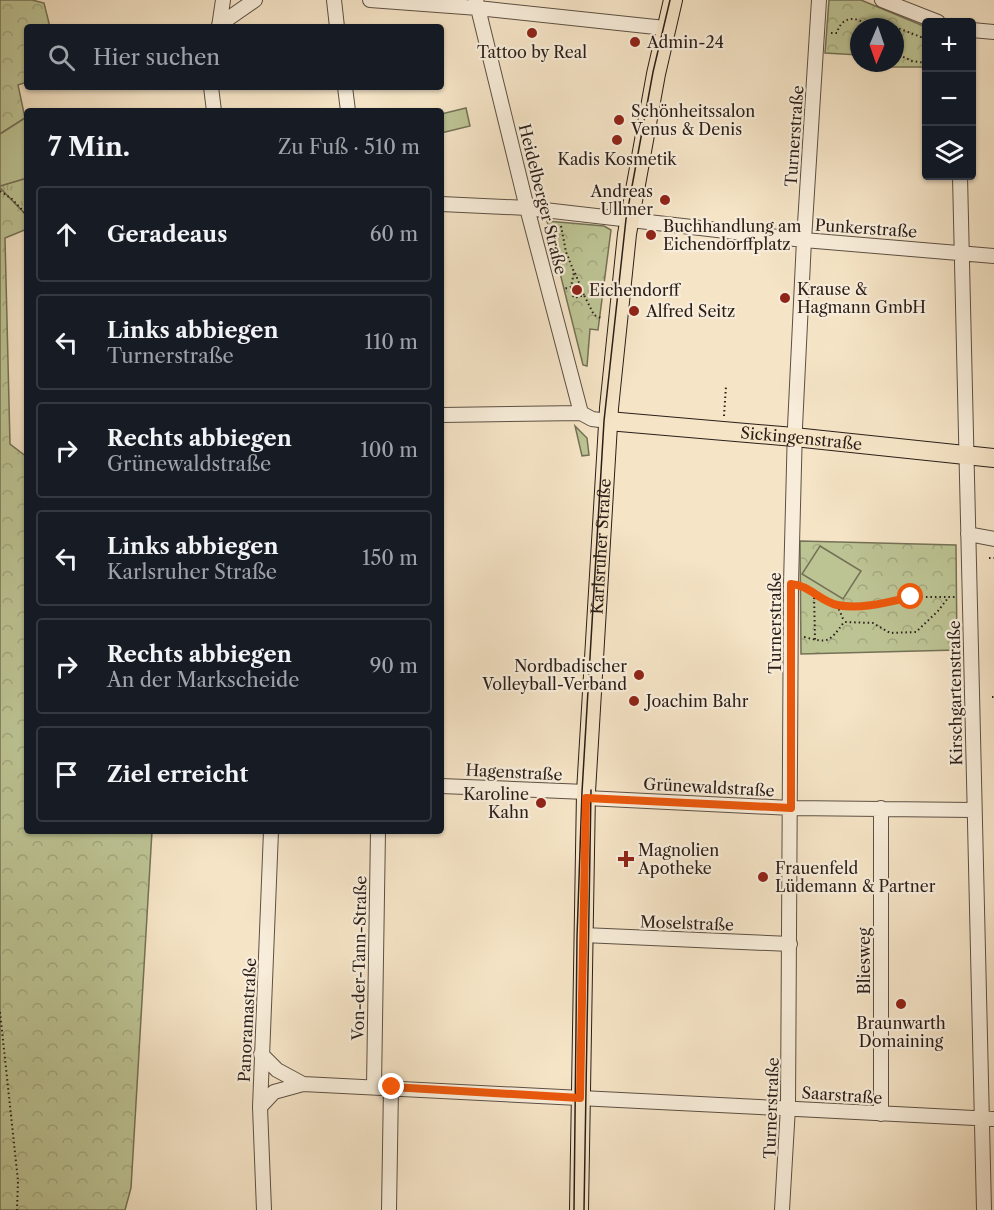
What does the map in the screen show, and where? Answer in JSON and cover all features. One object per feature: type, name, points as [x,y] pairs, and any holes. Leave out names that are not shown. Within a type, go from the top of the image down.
[{"type":"main road","name":"Karlsruher Straße","points":[[579,1210],[586,795],[608,421],[629,219],[665,28],[673,0]]},
{"type":"main road","name":"Sickingenstraße","points":[[608,421],[794,437],[994,458]]},
{"type":"street","points":[[219,24],[224,0]]},
{"type":"street","points":[[222,24],[255,0]]},
{"type":"street","points":[[334,0],[337,24]]},
{"type":"street","points":[[370,0],[477,4],[665,28]]},
{"type":"street","name":"Turnerstraße","points":[[782,1210],[788,1107],[794,437],[819,0]]},
{"type":"street","points":[[882,0],[928,18]]},
{"type":"street","name":"Heidelberger Straße","points":[[477,4],[527,208],[581,413]]},
{"type":"street","points":[[976,30],[994,32]]},
{"type":"street","points":[[211,90],[214,108]]},
{"type":"street","points":[[345,90],[348,108]]},
{"type":"street","name":"Kirschgartenstraße","points":[[960,180],[974,810],[988,1118],[984,1210]]},
{"type":"street","name":"Punkerstraße","points":[[444,204],[527,208],[804,240],[994,256]]},
{"type":"street","points":[[444,415],[581,413],[608,421]]},
{"type":"street","points":[[968,534],[994,539]]},
{"type":"street","name":"Hagenstraße","points":[[444,786],[586,795]]},
{"type":"street","name":"Grünewaldstraße","points":[[586,795],[791,808],[974,810]]},
{"type":"street","name":"Bliesweg","points":[[881,808],[881,1114]]},
{"type":"street","name":"Panoramastraße","points":[[264,1210],[260,1107],[271,834]]},
{"type":"street","name":"Von-der-Tann-Straße","points":[[374,1086],[378,834]]},
{"type":"street","name":"Moselstraße","points":[[583,935],[790,944]]},
{"type":"street","points":[[261,1054],[277,1070],[303,1084]]},
{"type":"street","points":[[260,1107],[274,1092],[303,1084]]},
{"type":"street","name":"Saarstraße","points":[[303,1084],[988,1118]]},
{"type":"street","points":[[389,1210],[392,1087]]},
{"type":"path","points":[[817,33],[837,33],[841,24],[850,19]]},
{"type":"path","points":[[904,30],[922,37]]},
{"type":"path","points":[[904,58],[922,62]]},
{"type":"path","points":[[0,191],[12,199],[24,212]]},
{"type":"path","points":[[558,212],[566,252],[594,315],[604,320],[617,321]]},
{"type":"path","points":[[574,272],[572,296],[575,298],[584,295]]},
{"type":"path","points":[[550,292],[571,287]]},
{"type":"path","points":[[724,420],[726,386]]},
{"type":"path","points":[[989,558],[994,558]]},
{"type":"path","points":[[791,584],[800,585],[837,605],[873,605],[911,597],[970,596]]},
{"type":"path","points":[[813,593],[815,640]]},
{"type":"path","points":[[844,622],[873,623],[890,633],[916,632],[949,597]]},
{"type":"path","points":[[837,605],[844,622]]},
{"type":"path","points":[[801,636],[821,642],[831,640],[844,622]]},
{"type":"path","points":[[0,1012],[18,1181],[17,1210]]},
{"type":"green space","points":[[0,0],[32,0],[44,3],[49,24],[24,24],[24,83],[18,85],[24,119],[0,134]]},
{"type":"green space","points":[[829,0],[861,0],[922,25],[922,67],[904,67],[904,18],[850,18],[850,54],[825,53]]},
{"type":"green space","points":[[466,108],[470,126],[444,132],[444,113]]},
{"type":"green space","points":[[24,119],[24,179],[0,186],[0,134]]},
{"type":"green space","points":[[24,179],[24,213],[0,188],[0,186]]},
{"type":"green space","points":[[0,188],[24,213],[24,230],[5,238],[10,444],[24,455],[24,834],[152,834],[131,1188],[125,1210],[0,1210]]},
{"type":"green space","points":[[547,221],[604,226],[611,230],[598,330],[590,329],[587,366],[583,365]]},
{"type":"green space","points":[[575,426],[587,438],[589,455],[582,456]]},
{"type":"green space","points":[[800,541],[956,545],[957,650],[801,654]]},
{"type":"green space","points":[[820,546],[861,571],[843,599],[802,574]]},
{"type":"tram line","points":[[574,1210],[577,937],[582,792],[604,421],[626,219],[653,72],[670,0]]},
{"type":"tram line","points":[[584,1210],[591,790]]},
{"type":"place","name":"Tattoo by Real","points":[[532,33]]},
{"type":"place","name":"Admin-24","points":[[635,42]]},
{"type":"place","name":"Schönheitssalon Venus & Denis","points":[[619,120]]},
{"type":"place","name":"Kadis Kosmetik","points":[[617,140]]},
{"type":"place","name":"Andreas Ullmer","points":[[665,200]]},
{"type":"place","name":"Buchhandlung am Eichendorffplatz","points":[[651,235]]},
{"type":"place","name":"Eichendorff","points":[[577,290]]},
{"type":"place","name":"Krause & Hagmann GmbH","points":[[785,298]]},
{"type":"place","name":"Alfred Seitz","points":[[634,311]]},
{"type":"place","name":"Nordbadischer Volleyball-Verband","points":[[639,675]]},
{"type":"place","name":"Joachim Bahr","points":[[634,701]]},
{"type":"place","name":"Karoline Kahn","points":[[541,803]]},
{"type":"place","name":"Magnolien Apotheke","points":[[626,859]]},
{"type":"place","name":"Frauenfeld Lüdemann & Partner","points":[[763,877]]},
{"type":"place","name":"Braunwarth Domaining","points":[[901,1004]]},
{"type":"route","points":[[392,1087],[580,1098],[586,798],[791,808],[791,584],[800,585],[837,605],[873,605],[911,597]]}]
